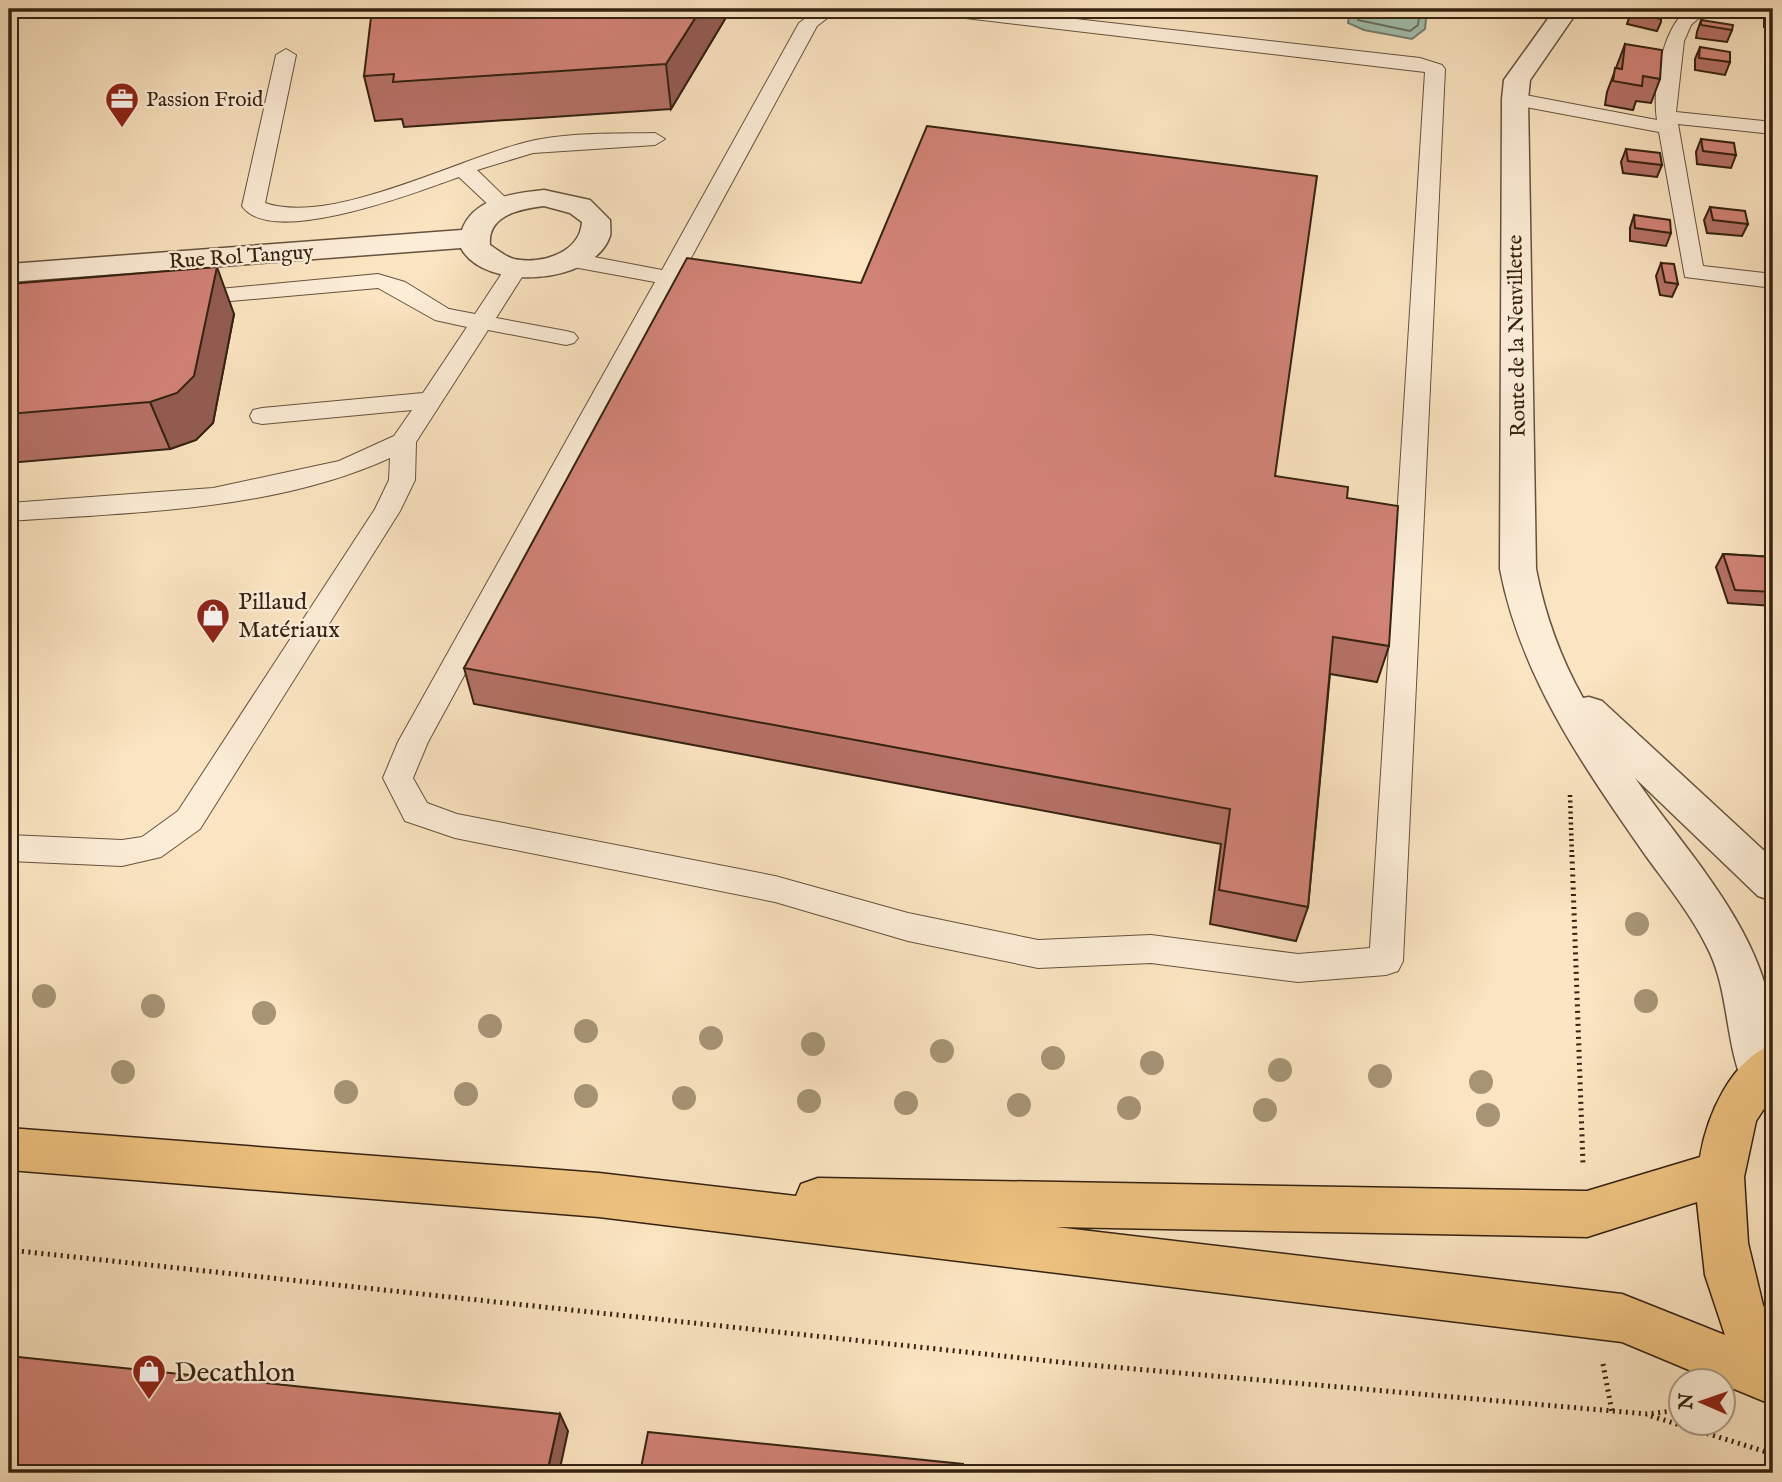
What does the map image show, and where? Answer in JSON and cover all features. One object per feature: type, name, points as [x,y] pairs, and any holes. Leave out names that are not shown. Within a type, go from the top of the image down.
[{"type":"main road","points":[[1767,1069],[1733,1119],[1720,1173],[1721,1237],[1739,1307],[1773,1379]]},
{"type":"main road","points":[[9,1149],[599,1195],[1622,1318],[1773,1379]]},
{"type":"main road","points":[[599,1195],[1587,1214],[1720,1173]]},
{"type":"street","name":"Route de la Neuvillette","points":[[1567,9],[1517,80],[1515,99],[1518,569],[1522,601],[1549,674],[1627,797],[1712,918],[1730,950],[1767,1069]]},
{"type":"street","points":[[554,199],[581,206],[593,215],[599,226],[597,238],[588,250],[573,260],[536,270],[516,269],[485,258],[476,249],[473,239],[477,226],[503,206],[523,200],[554,199]]},
{"type":"street","name":"Rue Rol Tanguy","points":[[9,273],[473,239]]},
{"type":"street","name":"Route de la Neuvillette","points":[[1549,674],[1773,884]]},
{"type":"lane","points":[[830,9],[809,23],[413,742],[398,778],[416,811],[455,826],[775,889],[908,927],[1038,954],[1151,949],[1298,968],[1386,961],[1435,69],[1420,64],[940,9]]},
{"type":"lane","points":[[1700,9],[1683,22],[1674,41],[1668,122],[1693,272],[1773,281]]},
{"type":"lane","points":[[286,55],[253,206],[261,211],[332,211],[359,206],[462,168],[544,145],[655,139]]},
{"type":"lane","points":[[1515,99],[1668,122],[1773,128]]},
{"type":"lane","points":[[462,168],[503,206]]},
{"type":"lane","points":[[573,260],[667,278]]},
{"type":"lane","points":[[9,512],[213,497],[346,468],[403,442],[516,269]]},
{"type":"lane","points":[[159,300],[378,281],[407,290],[423,308],[480,323],[566,338]]},
{"type":"lane","points":[[262,416],[431,400]]},
{"type":"lane","points":[[9,848],[122,853],[150,848],[189,820],[387,511],[402,480],[403,442]]},
{"type":"path","points":[[9,1250],[1078,1364],[1647,1415],[1773,1454]]},
{"type":"path","points":[[1647,1415],[1666,1412]]},
{"type":"water","points":[[1350,9],[1427,9],[1425,29],[1412,39],[1364,30],[1348,23]]},
{"type":"building","points":[[372,9],[701,9],[666,64],[393,82],[394,74],[364,76]]},
{"type":"building","points":[[1633,9],[1666,10],[1661,19],[1631,12]]},
{"type":"building","points":[[1701,20],[1733,25],[1732,30],[1701,25]]},
{"type":"building","points":[[1625,44],[1662,50],[1660,79],[1643,76],[1642,86],[1613,81],[1615,68],[1622,69]]},
{"type":"building","points":[[1700,47],[1730,52],[1730,62],[1699,58]]},
{"type":"building","points":[[927,126],[1317,176],[1275,476],[1348,487],[1347,498],[1398,506],[1389,646],[1333,637],[1308,907],[1219,890],[1230,809],[464,668],[687,258],[861,283]]},
{"type":"building","points":[[1701,139],[1734,143],[1736,155],[1703,151]]},
{"type":"building","points":[[1626,149],[1660,153],[1662,165],[1628,161]]},
{"type":"building","points":[[1710,207],[1745,211],[1748,224],[1713,220]]},
{"type":"building","points":[[1634,215],[1670,220],[1671,233],[1635,228]]},
{"type":"building","points":[[1661,263],[1674,264],[1678,284],[1665,282]]},
{"type":"building","points":[[217,267],[194,376],[177,393],[150,402],[9,414],[9,284]]},
{"type":"building","points":[[1723,554],[1773,557],[1773,592],[1735,590]]},
{"type":"building","name":"Decathlon","points":[[9,1356],[560,1414],[547,1473],[9,1473]]},
{"type":"building","points":[[648,1432],[963,1464],[962,1473],[640,1473]]},
{"type":"place","name":"Passion Froid","points":[[122,129]]},
{"type":"place","name":"Pillaud Matériaux","points":[[213,645]]},
{"type":"place","name":"Decathlon","points":[[149,1401]]}]
